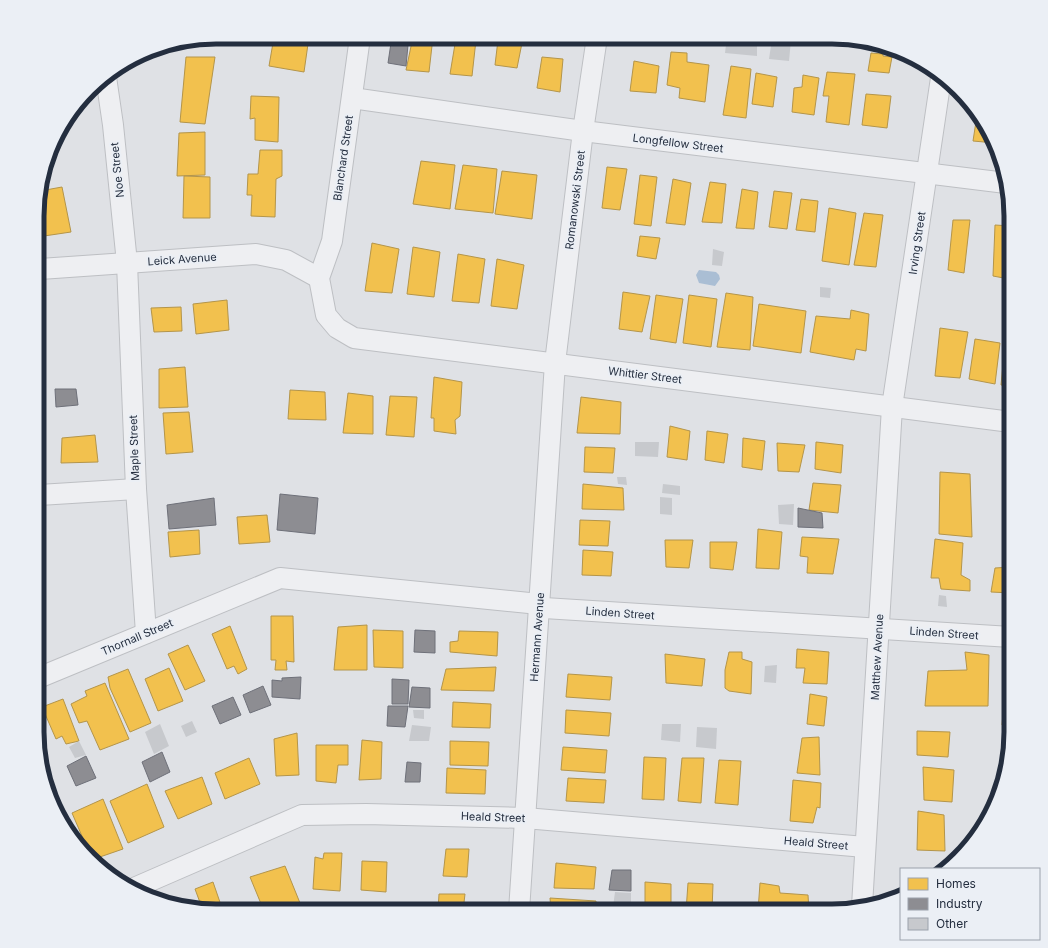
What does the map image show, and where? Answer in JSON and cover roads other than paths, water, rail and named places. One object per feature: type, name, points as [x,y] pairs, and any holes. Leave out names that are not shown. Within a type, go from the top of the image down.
[{"type":"street","name":"Blanchard Street","points":[[319,278],[332,241],[359,44]]},
{"type":"street","name":"Romanowski Street","points":[[555,363],[583,131],[596,44]]},
{"type":"street","name":"Irving Street","points":[[892,407],[940,83]]},
{"type":"street","name":"Noe Street","points":[[107,84],[113,125],[127,263]]},
{"type":"street","name":"Longfellow Street","points":[[352,98],[583,131],[1001,182]]},
{"type":"street","name":"Leick Avenue","points":[[44,269],[256,254],[286,260],[319,278]]},
{"type":"street","name":"Maple Street","points":[[127,263],[136,489],[146,633]]},
{"type":"street","name":"Whittier Street","points":[[319,278],[326,315],[337,328],[354,338],[1004,421]]},
{"type":"street","name":"Hermann Avenue","points":[[519,904],[555,363]]},
{"type":"street","name":"Matthew Avenue","points":[[862,902],[892,407]]},
{"type":"street","points":[[44,495],[136,489]]},
{"type":"street","name":"Linden Street","points":[[235,596],[280,578],[539,604],[544,608],[1004,637]]},
{"type":"street","name":"Thornall Street","points":[[44,676],[235,596]]},
{"type":"street","name":"Heald Street","points":[[139,886],[302,816],[366,814],[525,818],[865,847]]},
{"type":"water","points":[[699,270],[716,272],[720,279],[715,286],[699,283],[696,275]]}]
